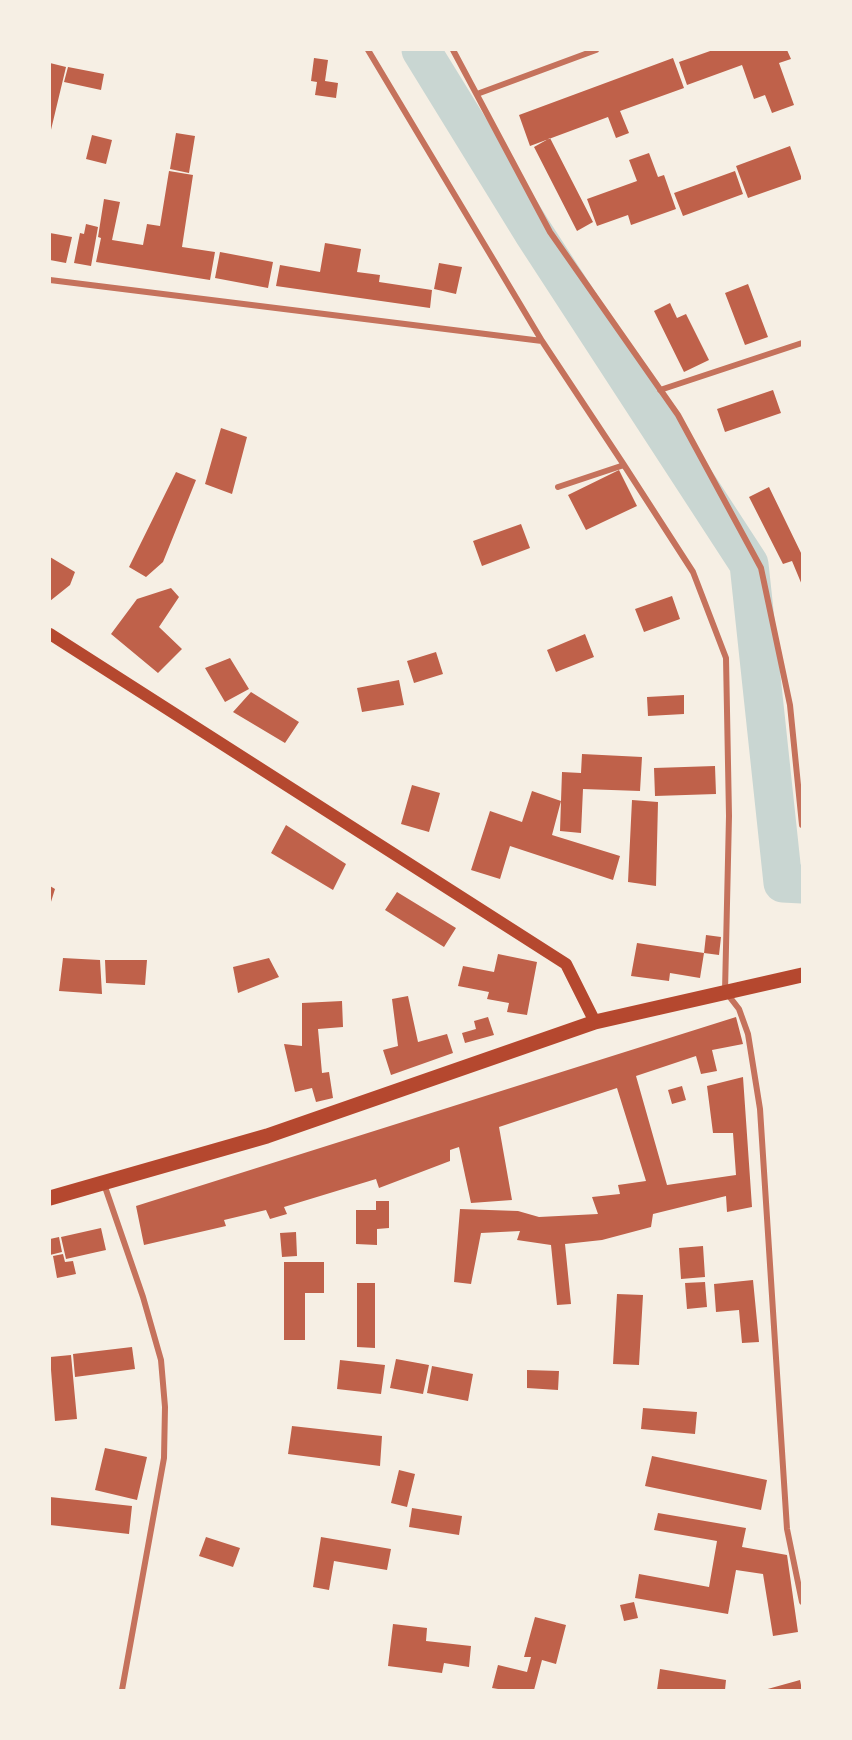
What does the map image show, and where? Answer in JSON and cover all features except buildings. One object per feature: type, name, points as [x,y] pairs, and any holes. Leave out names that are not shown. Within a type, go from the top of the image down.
[{"type":"main road","points":[[50,634],[566,964],[595,1022]]},
{"type":"main road","points":[[50,1198],[267,1136],[595,1022],[802,975]]},
{"type":"street","points":[[368,50],[542,341],[693,572],[726,658],[729,816],[725,992],[739,1009],[748,1034],[759,1109],[787,1530],[802,1602]]},
{"type":"street","points":[[453,50],[550,232],[678,415],[761,568],[790,705],[802,825]]},
{"type":"street","points":[[477,94],[596,50]]},
{"type":"street","points":[[50,280],[542,341]]},
{"type":"street","points":[[660,390],[802,342]]},
{"type":"street","points":[[558,487],[624,465]]},
{"type":"street","points":[[104,1184],[143,1296],[161,1360],[165,1407],[164,1458],[122,1690]]},
{"type":"waterway","points":[[421,50],[533,232],[749,564],[783,883],[802,884]]}]
